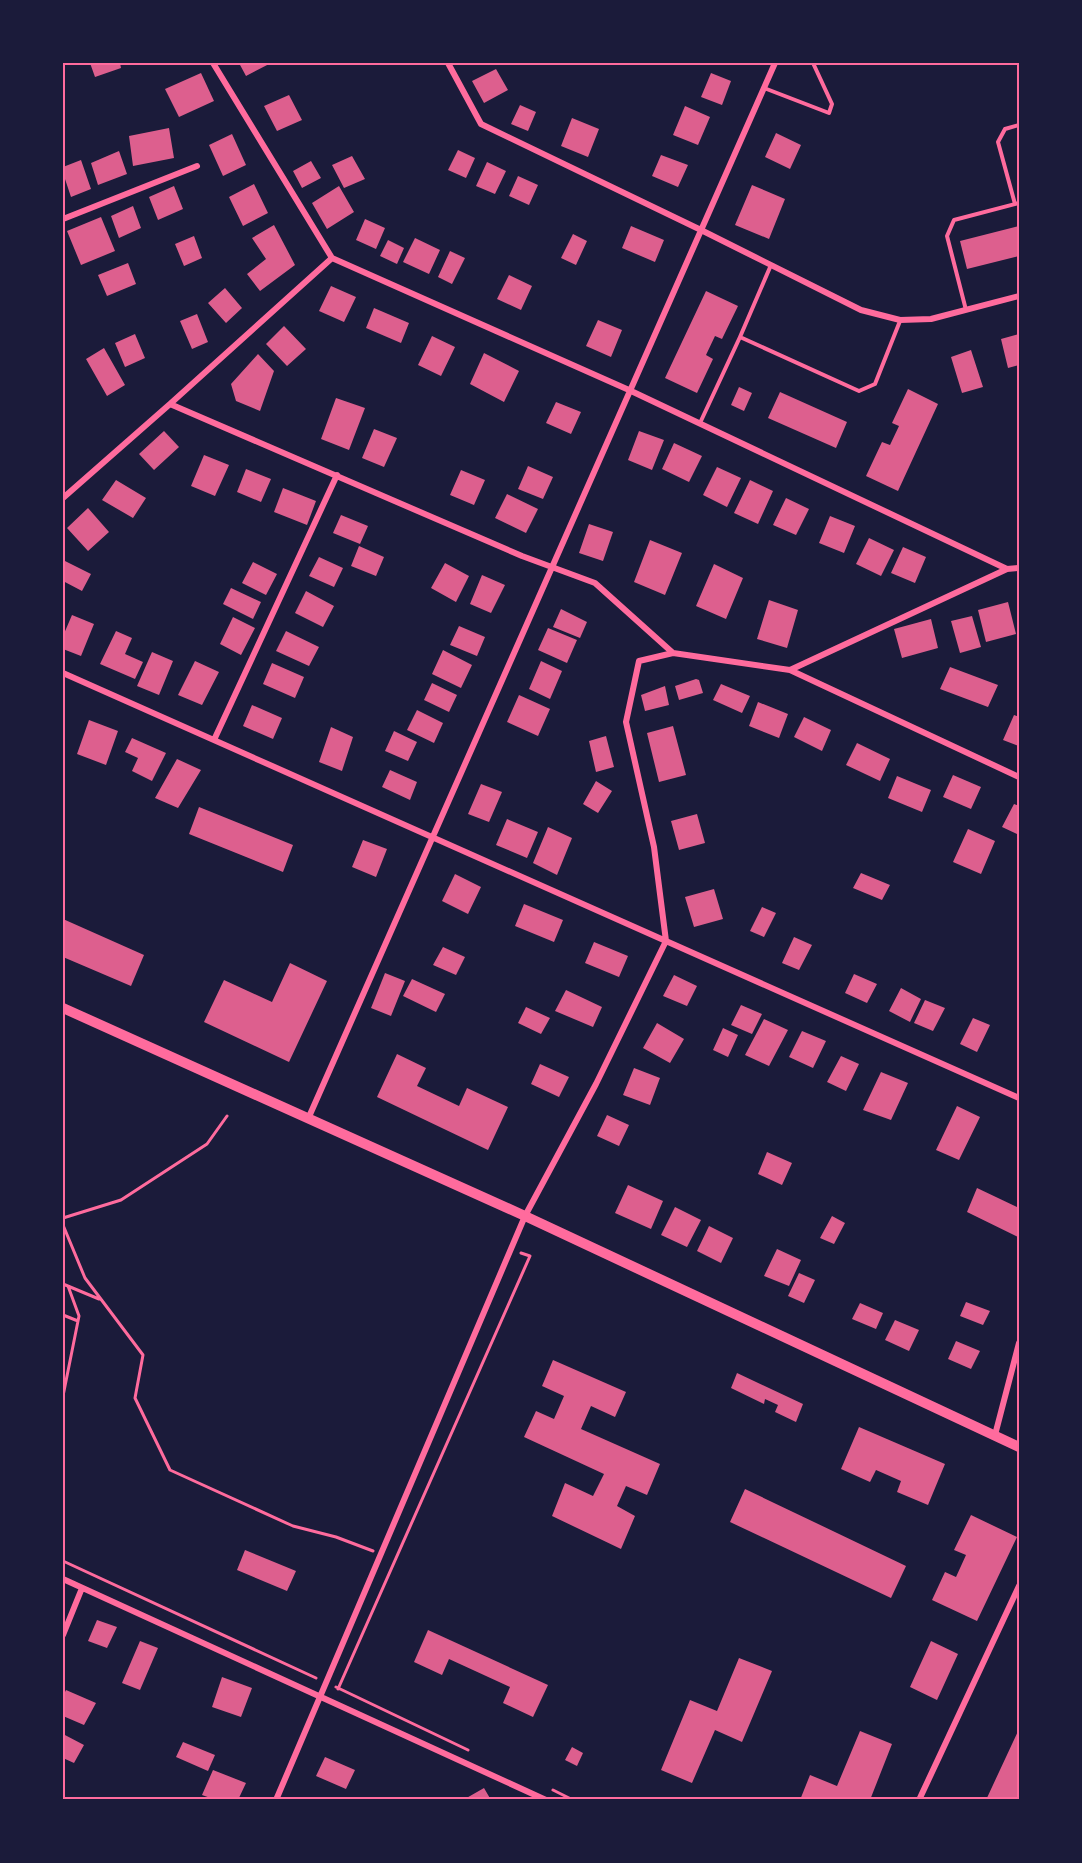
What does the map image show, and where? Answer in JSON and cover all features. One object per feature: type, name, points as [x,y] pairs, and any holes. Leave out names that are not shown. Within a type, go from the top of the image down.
[{"type":"main road","points":[[63,1008],[525,1216],[1019,1447]]},
{"type":"street","points":[[213,63],[332,258],[629,390],[1007,569]]},
{"type":"street","points":[[448,63],[482,124],[861,310],[900,320],[931,319],[1019,296]]},
{"type":"street","points":[[308,1119],[775,63]]},
{"type":"street","points":[[63,219],[197,166]]},
{"type":"street","points":[[63,498],[332,258]]},
{"type":"street","points":[[170,404],[522,556],[596,583],[673,653]]},
{"type":"street","points":[[214,740],[337,476]]},
{"type":"street","points":[[790,670],[1007,569],[1019,568]]},
{"type":"street","points":[[276,1800],[525,1216],[596,1084],[666,941],[654,847],[626,722],[639,661],[673,653],[790,670],[1019,777]]},
{"type":"street","points":[[63,673],[1019,1098]]},
{"type":"street","points":[[994,1435],[1019,1343]]},
{"type":"street","points":[[63,1579],[546,1800]]},
{"type":"street","points":[[919,1800],[1019,1586]]},
{"type":"street","points":[[63,1635],[82,1588]]},
{"type":"lane","points":[[764,88],[829,113],[832,104],[813,63]]},
{"type":"lane","points":[[966,310],[947,236],[954,220],[1017,204],[999,142],[1005,129],[1019,125]]},
{"type":"lane","points":[[700,423],[771,265]]},
{"type":"lane","points":[[740,337],[859,391],[874,384],[900,320]]},
{"type":"path","points":[[63,1218],[121,1200],[207,1144],[227,1116]]},
{"type":"path","points":[[63,1225],[85,1278],[143,1355],[135,1398],[170,1470],[293,1526],[336,1537],[396,1559]]},
{"type":"path","points":[[333,1701],[530,1256],[512,1249]]},
{"type":"path","points":[[63,1284],[101,1300]]},
{"type":"path","points":[[63,1396],[80,1316],[68,1286]]},
{"type":"path","points":[[63,1315],[78,1321]]},
{"type":"building","points":[[90,63],[120,63],[121,68],[95,77]]},
{"type":"building","points":[[239,63],[271,63],[246,76]]},
{"type":"building","points":[[496,69],[508,90],[484,103],[472,81]]},
{"type":"building","points":[[201,73],[214,101],[179,117],[165,89]]},
{"type":"building","points":[[711,73],[731,81],[722,105],[701,97]]},
{"type":"building","points":[[289,95],[302,120],[277,131],[264,106]]},
{"type":"building","points":[[520,105],[536,112],[528,131],[511,124]]},
{"type":"building","points":[[685,106],[710,117],[698,145],[673,135]]},
{"type":"building","points":[[572,118],[599,129],[588,157],[561,146]]},
{"type":"building","points":[[169,128],[174,158],[133,166],[129,136]]},
{"type":"building","points":[[776,133],[801,145],[790,169],[765,157]]},
{"type":"building","points":[[232,134],[246,165],[223,176],[209,145]]},
{"type":"building","points":[[458,150],[475,158],[466,178],[448,170]]},
{"type":"building","points":[[119,151],[127,174],[98,185],[91,163]]},
{"type":"building","points":[[661,155],[688,165],[678,187],[652,176]]},
{"type":"building","points":[[352,156],[365,179],[344,188],[332,165]]},
{"type":"building","points":[[81,160],[91,189],[71,197],[63,167]]},
{"type":"building","points":[[311,161],[321,178],[302,188],[293,171]]},
{"type":"building","points":[[487,162],[506,171],[495,194],[476,186]]},
{"type":"building","points":[[518,176],[538,185],[529,205],[509,196]]},
{"type":"building","points":[[254,184],[268,213],[243,226],[229,197]]},
{"type":"building","points":[[752,185],[785,199],[769,239],[735,225]]},
{"type":"building","points":[[174,186],[183,209],[158,220],[149,197]]},
{"type":"building","points":[[339,186],[354,212],[327,229],[312,203]]},
{"type":"building","points":[[133,206],[141,228],[119,238],[111,216]]},
{"type":"building","points":[[101,217],[115,251],[81,265],[67,231]]},
{"type":"building","points":[[365,219],[385,228],[376,249],[356,240]]},
{"type":"building","points":[[274,225],[295,265],[260,291],[247,274],[266,259],[252,238]]},
{"type":"building","points":[[631,226],[664,240],[655,262],[622,248]]},
{"type":"building","points":[[1019,226],[1019,256],[967,269],[960,241]]},
{"type":"building","points":[[573,234],[587,241],[576,265],[561,258]]},
{"type":"building","points":[[194,236],[202,258],[184,266],[175,244]]},
{"type":"building","points":[[415,238],[440,250],[429,274],[403,262]]},
{"type":"building","points":[[388,240],[404,248],[397,264],[380,256]]},
{"type":"building","points":[[450,251],[465,258],[452,284],[438,277]]},
{"type":"building","points":[[128,263],[136,284],[107,296],[98,275]]},
{"type":"building","points":[[509,275],[532,286],[521,310],[497,299]]},
{"type":"building","points":[[331,286],[356,297],[344,322],[319,311]]},
{"type":"building","points":[[225,288],[242,308],[226,323],[208,303]]},
{"type":"building","points":[[706,291],[738,306],[722,339],[715,336],[706,355],[713,359],[697,393],[665,378]]},
{"type":"building","points":[[374,308],[409,323],[401,343],[366,328]]},
{"type":"building","points":[[197,314],[208,342],[192,349],[180,321]]},
{"type":"building","points":[[598,320],[622,330],[611,357],[586,346]]},
{"type":"building","points":[[284,326],[306,349],[287,366],[266,344]]},
{"type":"building","points":[[135,334],[145,358],[125,367],[115,343]]},
{"type":"building","points":[[1019,334],[1019,365],[1008,368],[1001,339]]},
{"type":"building","points":[[432,336],[455,347],[441,376],[418,365]]},
{"type":"building","points":[[104,348],[125,385],[107,396],[86,359]]},
{"type":"building","points":[[971,350],[983,387],[962,393],[951,357]]},
{"type":"building","points":[[484,353],[519,371],[504,402],[470,384]]},
{"type":"building","points":[[258,354],[274,371],[260,411],[236,401],[231,384]]},
{"type":"building","points":[[739,387],[752,393],[744,411],[731,405]]},
{"type":"building","points":[[908,389],[938,404],[898,491],[866,476],[882,442],[890,445],[899,426],[892,423]]},
{"type":"building","points":[[780,392],[847,422],[836,448],[768,418]]},
{"type":"building","points":[[336,398],[365,408],[349,450],[321,439]]},
{"type":"building","points":[[556,402],[581,412],[571,434],[546,423]]},
{"type":"building","points":[[374,429],[397,438],[384,467],[362,458]]},
{"type":"building","points":[[164,431],[179,447],[154,470],[139,454]]},
{"type":"building","points":[[639,431],[664,440],[652,470],[628,460]]},
{"type":"building","points":[[674,443],[702,456],[689,482],[662,469]]},
{"type":"building","points":[[204,455],[229,465],[215,496],[191,486]]},
{"type":"building","points":[[528,466],[553,477],[543,499],[518,489]]},
{"type":"building","points":[[717,467],[741,478],[727,507],[703,495]]},
{"type":"building","points":[[246,469],[271,479],[261,502],[237,492]]},
{"type":"building","points":[[461,470],[485,480],[474,505],[450,495]]},
{"type":"building","points":[[116,480],[146,498],[133,518],[102,500]]},
{"type":"building","points":[[750,480],[773,491],[758,524],[734,513]]},
{"type":"building","points":[[283,488],[316,501],[307,525],[274,512]]},
{"type":"building","points":[[507,494],[538,509],[526,533],[495,518]]},
{"type":"building","points":[[786,498],[809,509],[796,535],[773,525]]},
{"type":"building","points":[[88,508],[109,532],[88,551],[67,528]]},
{"type":"building","points":[[341,515],[368,526],[360,544],[333,533]]},
{"type":"building","points":[[830,516],[855,526],[844,553],[819,543]]},
{"type":"building","points":[[589,524],[613,532],[603,561],[579,553]]},
{"type":"building","points":[[869,538],[894,550],[881,576],[856,564]]},
{"type":"building","points":[[650,540],[682,553],[665,595],[634,582]]},
{"type":"building","points":[[359,546],[384,557],[376,576],[351,566]]},
{"type":"building","points":[[903,547],[926,557],[915,583],[891,573]]},
{"type":"building","points":[[319,557],[343,568],[334,587],[309,576]]},
{"type":"building","points":[[63,560],[91,574],[82,591],[63,581]]},
{"type":"building","points":[[253,562],[277,574],[266,595],[242,583]]},
{"type":"building","points":[[445,563],[469,576],[456,602],[431,588]]},
{"type":"building","points":[[714,564],[743,578],[726,619],[696,606]]},
{"type":"building","points":[[482,575],[505,585],[491,613],[470,604]]},
{"type":"building","points":[[231,588],[261,602],[253,619],[223,604]]},
{"type":"building","points":[[306,591],[334,606],[323,627],[295,613]]},
{"type":"building","points":[[769,600],[798,610],[787,648],[757,639]]},
{"type":"building","points":[[1008,602],[1016,634],[986,642],[978,610]]},
{"type":"building","points":[[561,609],[587,622],[580,638],[553,627]]},
{"type":"building","points":[[72,615],[94,624],[81,656],[63,649],[63,636]]},
{"type":"building","points":[[972,616],[981,647],[960,653],[951,621]]},
{"type":"building","points":[[233,617],[255,628],[241,655],[220,644]]},
{"type":"building","points":[[931,619],[938,648],[902,658],[894,629]]},
{"type":"building","points":[[459,626],[485,637],[477,656],[450,645]]},
{"type":"building","points":[[548,628],[577,640],[567,663],[538,650]]},
{"type":"building","points":[[116,631],[132,638],[125,654],[143,662],[135,679],[100,664]]},
{"type":"building","points":[[286,631],[319,647],[309,666],[276,651]]},
{"type":"building","points":[[443,650],[472,665],[461,688],[432,674]]},
{"type":"building","points":[[152,652],[173,661],[159,695],[137,686]]},
{"type":"building","points":[[195,661],[219,672],[202,705],[178,695]]},
{"type":"building","points":[[541,661],[562,671],[550,699],[529,689]]},
{"type":"building","points":[[272,663],[304,677],[295,698],[263,684]]},
{"type":"building","points":[[950,667],[998,685],[988,707],[940,689]]},
{"type":"building","points":[[699,680],[703,693],[679,700],[675,686]]},
{"type":"building","points":[[432,683],[457,695],[449,712],[424,700]]},
{"type":"building","points":[[721,684],[750,696],[742,713],[713,700]]},
{"type":"building","points":[[665,686],[669,705],[645,711],[641,695]]},
{"type":"building","points":[[519,695],[550,709],[538,736],[507,722]]},
{"type":"building","points":[[758,702],[788,714],[779,738],[749,726]]},
{"type":"building","points":[[252,705],[282,718],[273,739],[243,726]]},
{"type":"building","points":[[417,710],[443,723],[434,743],[407,730]]},
{"type":"building","points":[[1014,715],[1019,717],[1019,746],[1003,740]]},
{"type":"building","points":[[804,717],[831,730],[822,751],[794,737]]},
{"type":"building","points":[[89,720],[118,731],[106,765],[77,754]]},
{"type":"building","points":[[673,726],[686,775],[659,782],[647,733]]},
{"type":"building","points":[[331,727],[353,737],[342,771],[319,762]]},
{"type":"building","points":[[394,731],[417,742],[408,761],[385,751]]},
{"type":"building","points":[[606,736],[614,767],[596,772],[589,741]]},
{"type":"building","points":[[132,738],[166,753],[152,781],[132,771],[138,758],[125,752]]},
{"type":"building","points":[[857,743],[890,759],[880,781],[846,765]]},
{"type":"building","points":[[177,759],[201,770],[178,808],[155,798]]},
{"type":"building","points":[[390,770],[417,782],[410,800],[382,787]]},
{"type":"building","points":[[953,775],[981,787],[971,809],[943,797]]},
{"type":"building","points":[[897,776],[931,790],[922,812],[888,798]]},
{"type":"building","points":[[596,781],[612,791],[598,813],[583,804]]},
{"type":"building","points":[[481,784],[502,792],[489,822],[468,814]]},
{"type":"building","points":[[1014,804],[1019,806],[1017,834],[1002,827]]},
{"type":"building","points":[[199,807],[293,845],[283,872],[189,834]]},
{"type":"building","points":[[697,814],[705,843],[679,850],[671,821]]},
{"type":"building","points":[[507,819],[538,832],[527,858],[496,845]]},
{"type":"building","points":[[548,827],[572,838],[557,875],[533,863]]},
{"type":"building","points":[[968,829],[995,841],[981,874],[953,862]]},
{"type":"building","points":[[363,840],[387,849],[376,877],[352,867]]},
{"type":"building","points":[[861,873],[890,885],[882,900],[853,888]]},
{"type":"building","points":[[455,874],[481,887],[468,914],[442,901]]},
{"type":"building","points":[[714,889],[723,919],[694,927],[685,897]]},
{"type":"building","points":[[524,904],[563,920],[554,942],[515,926]]},
{"type":"building","points":[[762,907],[776,913],[764,937],[750,931]]},
{"type":"building","points":[[63,919],[144,955],[131,986],[63,957]]},
{"type":"building","points":[[794,937],[812,945],[799,970],[782,963]]},
{"type":"building","points":[[594,942],[628,956],[619,977],[585,963]]},
{"type":"building","points":[[443,947],[465,957],[456,975],[433,965]]},
{"type":"building","points":[[290,963],[327,981],[289,1062],[204,1022],[224,980],[272,1002]]},
{"type":"building","points":[[385,973],[405,981],[391,1016],[371,1008]]},
{"type":"building","points":[[854,974],[877,984],[867,1003],[845,993]]},
{"type":"building","points":[[674,975],[697,986],[687,1006],[663,996]]},
{"type":"building","points":[[412,979],[445,994],[436,1012],[403,996]]},
{"type":"building","points":[[901,988],[921,999],[910,1022],[889,1011]]},
{"type":"building","points":[[566,990],[602,1007],[593,1027],[555,1011]]},
{"type":"building","points":[[925,1000],[945,1008],[933,1031],[914,1023]]},
{"type":"building","points":[[741,1005],[762,1014],[752,1034],[731,1025]]},
{"type":"building","points":[[526,1007],[550,1018],[541,1034],[518,1023]]},
{"type":"building","points":[[973,1018],[990,1025],[977,1052],[960,1044]]},
{"type":"building","points":[[764,1019],[788,1030],[769,1066],[745,1055]]},
{"type":"building","points":[[657,1023],[684,1039],[670,1063],[643,1048]]},
{"type":"building","points":[[723,1028],[738,1035],[728,1057],[713,1050]]},
{"type":"building","points":[[802,1031],[826,1041],[813,1068],[789,1057]]},
{"type":"building","points":[[397,1054],[426,1068],[417,1086],[459,1106],[467,1088],[508,1107],[488,1150],[377,1097]]},
{"type":"building","points":[[841,1056],[859,1064],[846,1091],[827,1082]]},
{"type":"building","points":[[540,1064],[569,1077],[559,1097],[531,1084]]},
{"type":"building","points":[[634,1068],[660,1078],[650,1105],[623,1095]]},
{"type":"building","points":[[881,1072],[908,1083],[891,1120],[863,1110]]},
{"type":"building","points":[[957,1106],[980,1117],[959,1160],[936,1150]]},
{"type":"building","points":[[607,1115],[629,1125],[619,1146],[597,1136]]},
{"type":"building","points":[[767,1152],[792,1163],[782,1185],[758,1174]]},
{"type":"building","points":[[628,1185],[663,1201],[651,1229],[615,1213]]},
{"type":"building","points":[[977,1188],[1019,1208],[1018,1237],[967,1212]]},
{"type":"building","points":[[675,1207],[701,1220],[687,1247],[661,1235]]},
{"type":"building","points":[[832,1216],[845,1223],[834,1244],[820,1238]]},
{"type":"building","points":[[709,1226],[733,1238],[721,1263],[697,1251]]},
{"type":"building","points":[[777,1249],[801,1260],[789,1286],[764,1276]]},
{"type":"building","points":[[799,1273],[815,1280],[804,1303],[788,1296]]},
{"type":"building","points":[[966,1302],[990,1311],[983,1325],[960,1316]]},
{"type":"building","points":[[860,1303],[883,1313],[876,1329],[852,1319]]},
{"type":"building","points":[[895,1320],[919,1330],[909,1351],[885,1340]]},
{"type":"building","points":[[956,1341],[980,1351],[971,1369],[948,1359]]},
{"type":"building","points":[[553,1360],[626,1392],[615,1417],[591,1406],[581,1429],[660,1464],[647,1495],[626,1486],[617,1506],[635,1516],[621,1549],[552,1516],[565,1483],[593,1496],[604,1474],[524,1437],[536,1411],[554,1419],[564,1396],[542,1386]]},
{"type":"building","points":[[737,1373],[803,1404],[796,1422],[775,1412],[778,1405],[765,1399],[764,1404],[731,1388]]},
{"type":"building","points":[[859,1427],[945,1464],[928,1505],[897,1492],[901,1481],[876,1470],[870,1482],[841,1469]]},
{"type":"building","points":[[745,1489],[906,1566],[891,1598],[730,1522]]},
{"type":"building","points":[[971,1515],[1017,1537],[977,1621],[932,1600],[945,1572],[956,1577],[966,1555],[954,1550]]},
{"type":"building","points":[[245,1550],[296,1571],[287,1591],[237,1570]]},
{"type":"building","points":[[97,1620],[117,1627],[107,1648],[88,1641]]},
{"type":"building","points":[[428,1630],[548,1685],[533,1717],[503,1703],[510,1687],[449,1659],[442,1675],[414,1662]]},
{"type":"building","points":[[140,1641],[158,1648],[140,1690],[122,1683]]},
{"type":"building","points":[[931,1641],[958,1654],[937,1700],[910,1687]]},
{"type":"building","points":[[739,1658],[772,1671],[742,1742],[715,1730],[692,1783],[661,1770],[690,1700],[717,1711]]},
{"type":"building","points":[[222,1677],[252,1688],[241,1717],[212,1707]]},
{"type":"building","points":[[66,1690],[96,1703],[84,1725],[63,1716],[63,1696]]},
{"type":"building","points":[[1019,1729],[1019,1800],[986,1800]]},
{"type":"building","points":[[860,1731],[892,1744],[870,1800],[800,1800],[810,1775],[837,1786]]},
{"type":"building","points":[[63,1734],[84,1745],[74,1763],[63,1758]]},
{"type":"building","points":[[183,1742],[215,1755],[208,1771],[176,1757]]},
{"type":"building","points":[[572,1747],[583,1753],[577,1766],[565,1760]]},
{"type":"building","points":[[325,1757],[355,1770],[346,1789],[316,1776]]},
{"type":"building","points":[[213,1770],[246,1783],[238,1800],[216,1800],[202,1795]]},
{"type":"building","points":[[484,1788],[491,1800],[463,1800]]}]
